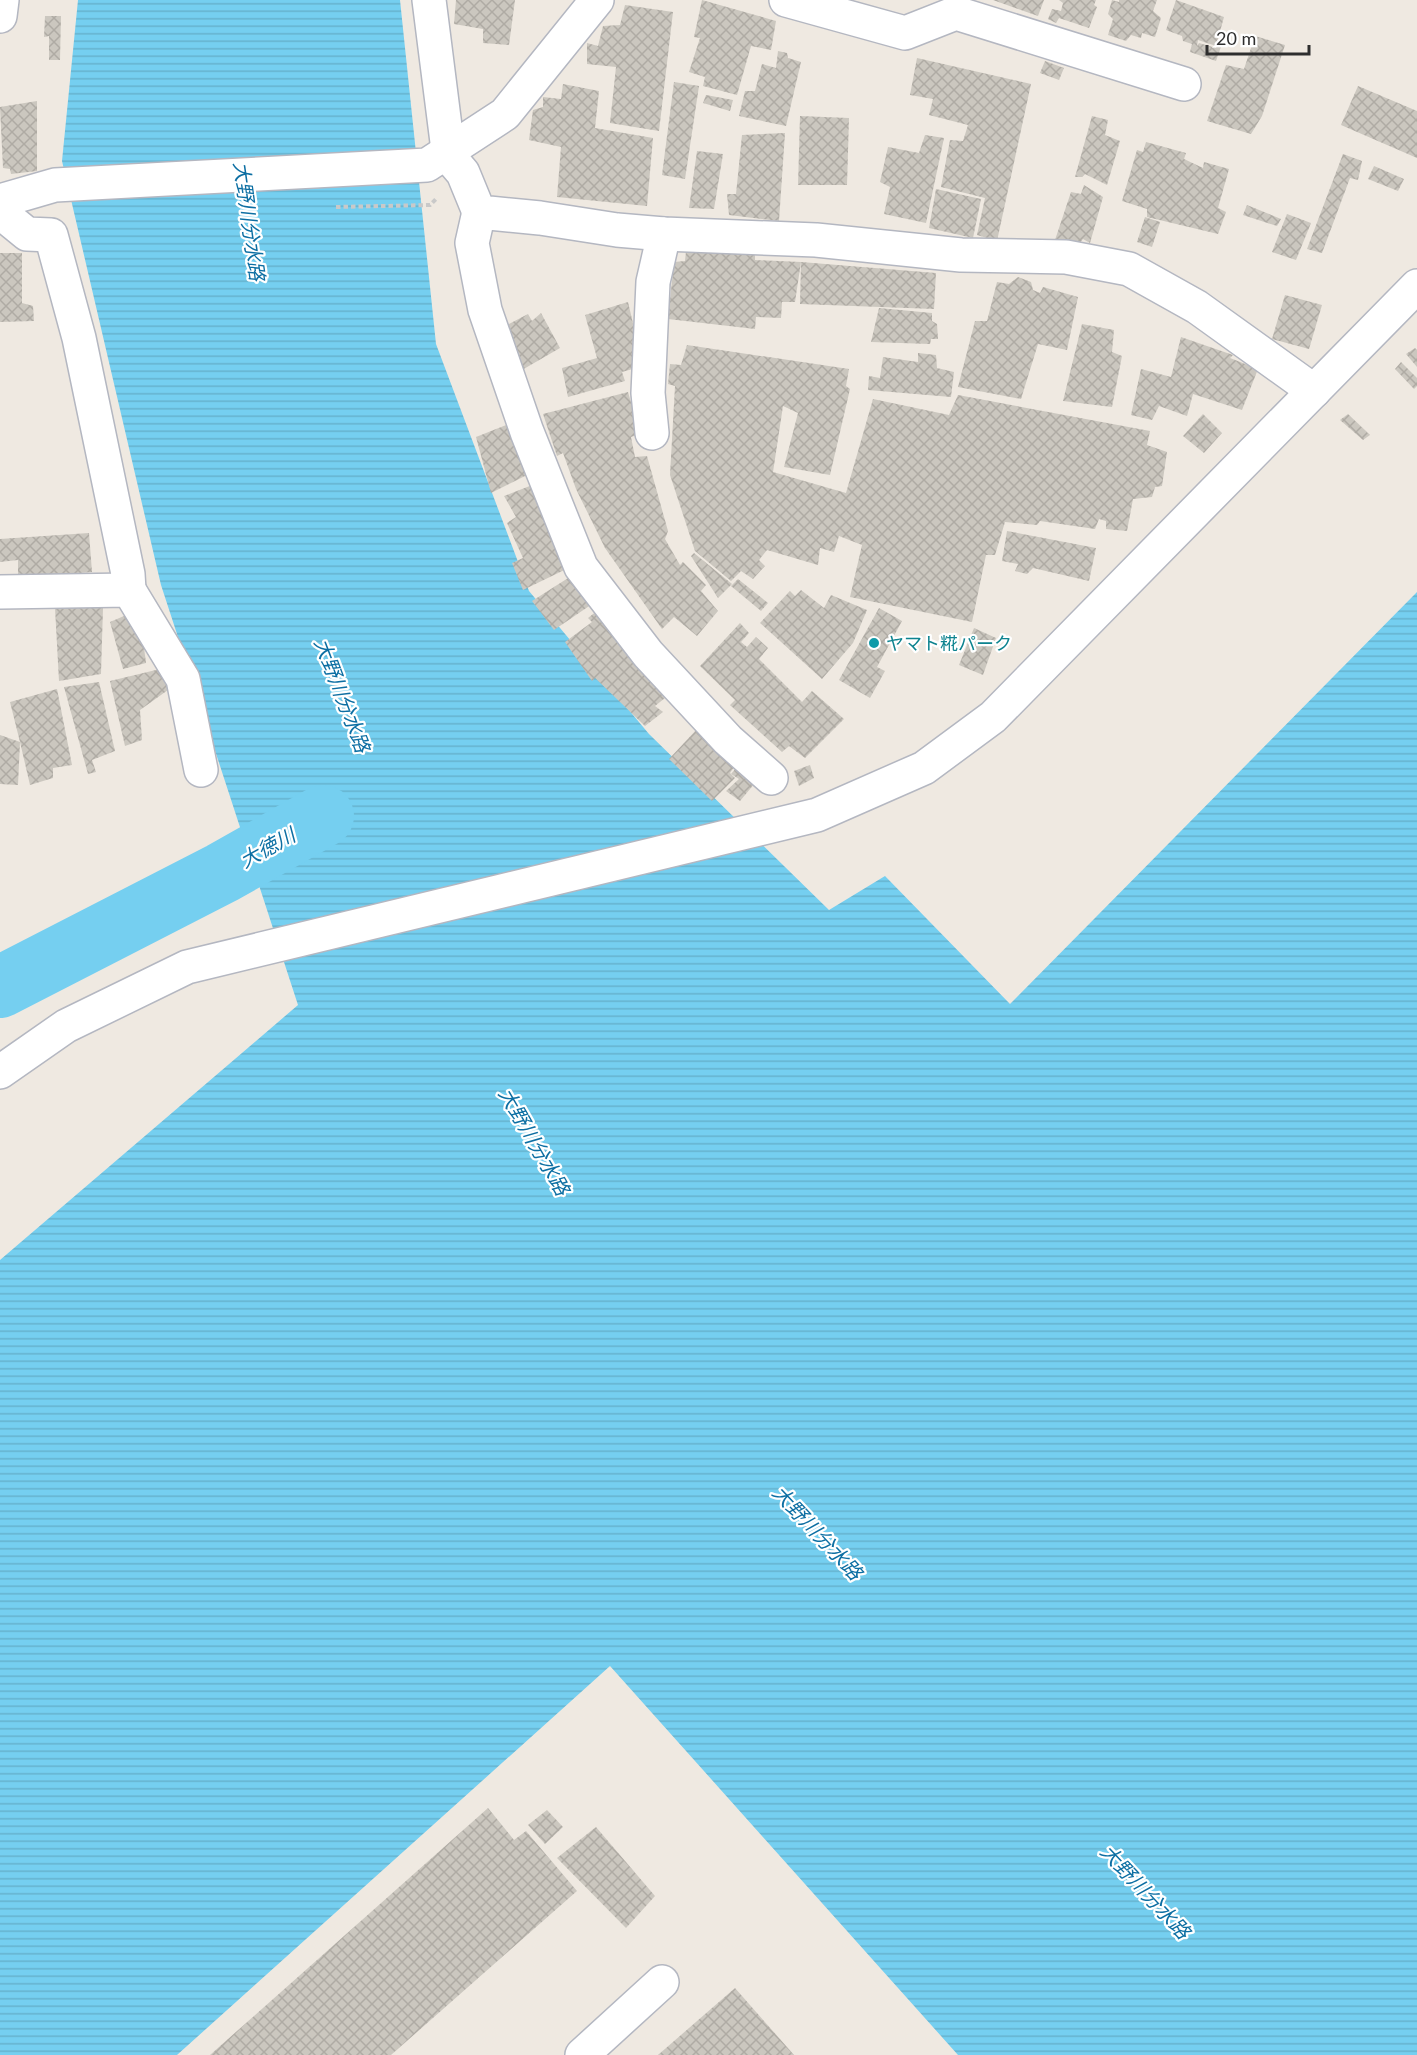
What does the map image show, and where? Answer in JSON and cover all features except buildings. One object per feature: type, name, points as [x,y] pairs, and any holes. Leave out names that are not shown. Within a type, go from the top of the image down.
[{"type":"street","points":[[0,16],[2,0]]},
{"type":"street","points":[[429,0],[438,157]]},
{"type":"street","points":[[438,157],[505,114],[597,0]]},
{"type":"street","points":[[786,0],[905,33],[956,13],[1184,84]]},
{"type":"street","points":[[0,201],[55,185],[438,157],[452,160],[463,173],[479,212],[472,243],[485,310],[527,432],[581,567],[648,654],[728,740],[771,778]]},
{"type":"street","points":[[0,212],[27,234],[51,235],[79,338],[128,574],[129,590],[183,679],[201,770]]},
{"type":"street","points":[[479,212],[664,234],[816,240],[961,255],[1066,257],[1128,269],[1197,307],[1314,391]]},
{"type":"street","points":[[652,433],[648,393],[653,282],[664,234]]},
{"type":"street","points":[[0,1072],[66,1026],[187,968],[817,815],[924,768],[993,717],[1417,286]]},
{"type":"street","points":[[0,592],[129,590]]},
{"type":"street","points":[[582,2055],[662,1982]]},
{"type":"water","name":"大野川分水路","points":[[78,0],[400,0],[436,344],[529,591],[649,734],[829,910],[885,876],[1010,1004],[1417,592],[1417,2055],[958,2055],[610,1666],[177,2055],[0,2055],[0,1260],[298,1005],[161,585],[62,161]]},
{"type":"waterway","name":"大徳川","points":[[0,987],[222,873],[323,816]]},
{"type":"place","name":"ヤマト糀パーク","points":[[874,643]]}]
